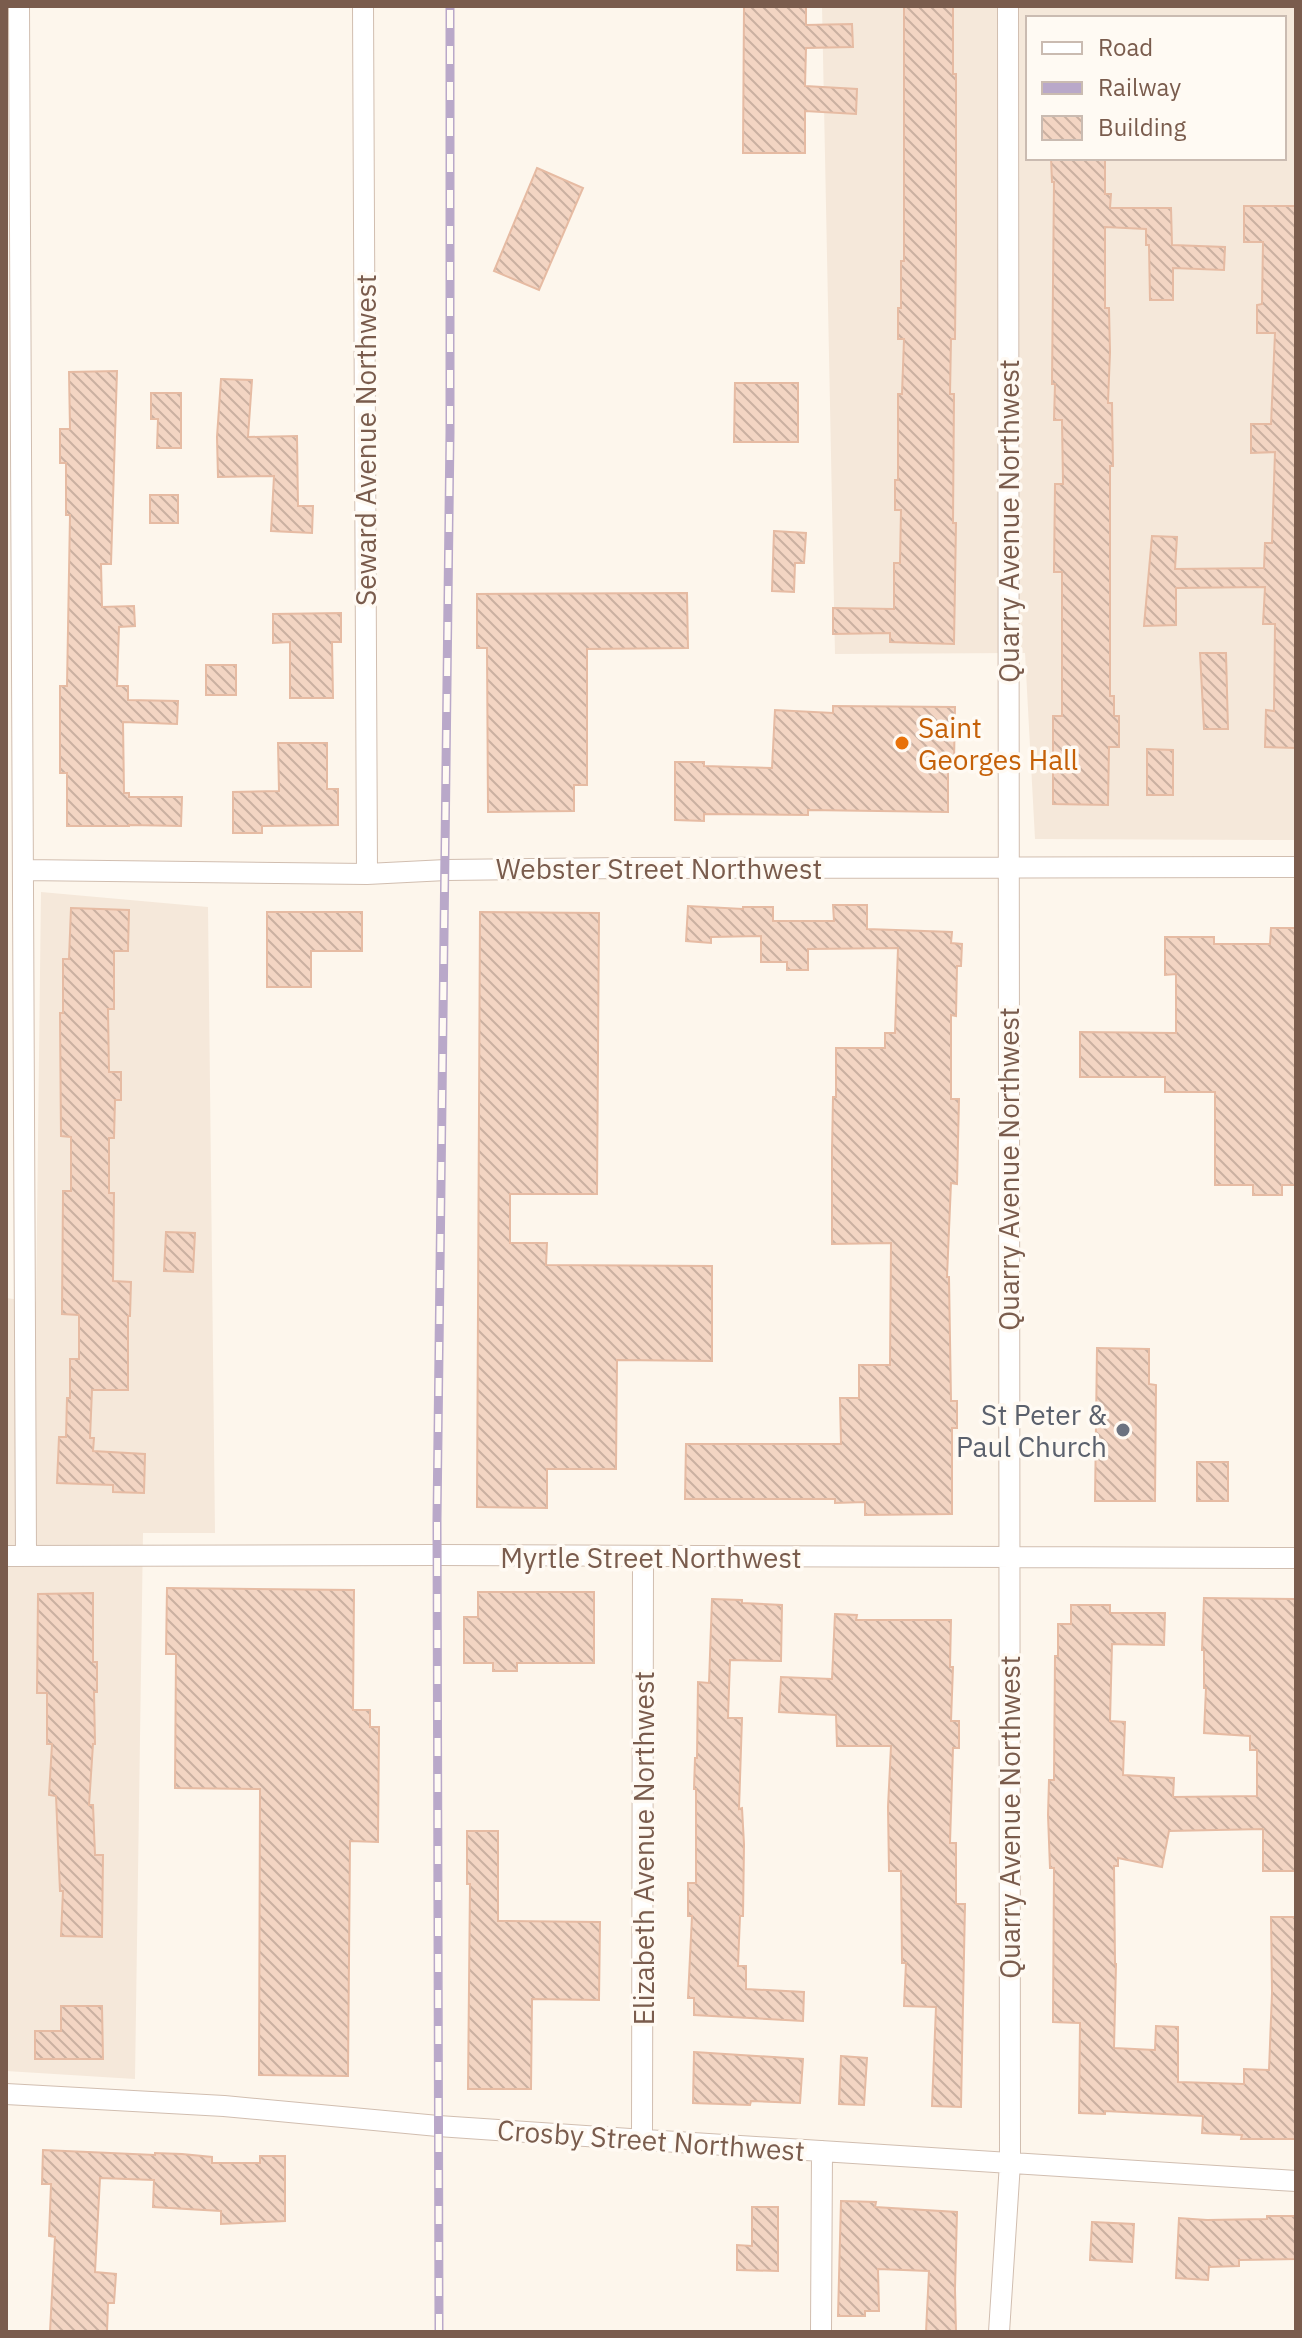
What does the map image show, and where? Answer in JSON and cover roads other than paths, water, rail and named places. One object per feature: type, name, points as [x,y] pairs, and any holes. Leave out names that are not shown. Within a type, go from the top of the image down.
[{"type":"street","points":[[16,1556],[23,870],[19,6]]},
{"type":"street","name":"Seward Avenue Northwest","points":[[363,6],[367,874]]},
{"type":"street","name":"Quarry Avenue Northwest","points":[[999,2332],[1010,2163],[1008,6]]},
{"type":"street","name":"Webster Street Northwest","points":[[23,870],[367,874],[624,868],[1296,867]]},
{"type":"street","name":"Myrtle Street Northwest","points":[[16,1556],[1296,1558]]},
{"type":"street","name":"Elizabeth Avenue Northwest","points":[[642,2140],[643,1557]]},
{"type":"street","name":"Crosby Street Northwest","points":[[6,2094],[224,2106],[438,2126],[642,2140],[1296,2181]]},
{"type":"street","points":[[821,2332],[822,2151]]},
{"type":"railway","points":[[439,2332],[437,1519],[450,432],[450,6]]},
{"type":"place","name":"Saint Georges Hall","points":[[902,743]]},
{"type":"place","name":"St Peter & Paul Church","points":[[1123,1430]]}]
